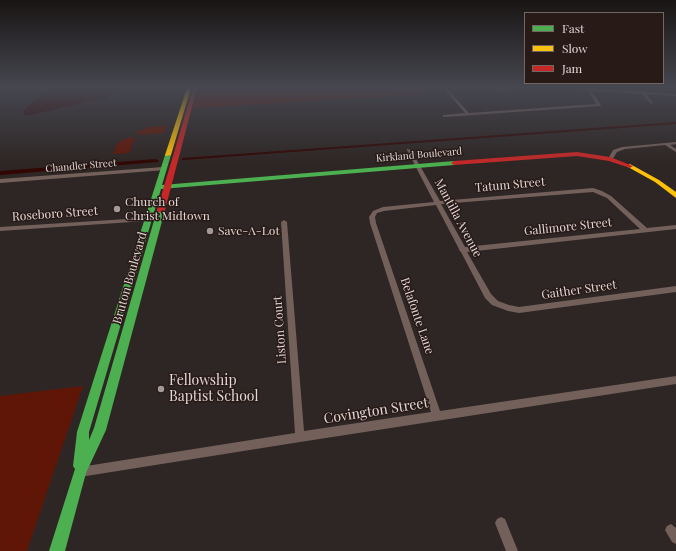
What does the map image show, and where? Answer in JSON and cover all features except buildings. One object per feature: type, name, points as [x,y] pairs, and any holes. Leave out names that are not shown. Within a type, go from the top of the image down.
[{"type":"street","name":"Bruton Boulevard","points":[[80,472],[82,432],[163,169],[184,114]]},
{"type":"street","name":"Bruton Boulevard","points":[[57,551],[80,472],[100,430],[159,219],[185,114]]},
{"type":"street","points":[[445,116],[472,114]]},
{"type":"street","points":[[610,159],[615,151],[624,148],[676,143]]},
{"type":"street","points":[[666,144],[676,151]]},
{"type":"street","name":"Mantilla Avenue","points":[[409,150],[488,296]]},
{"type":"street","name":"Kirkland Boulevard","points":[[158,187],[577,154],[610,159],[633,167],[647,174],[676,196]]},
{"type":"street","name":"Chandler Street","points":[[0,181],[163,169]]},
{"type":"street","name":"Tatum Street","points":[[373,223],[372,217],[375,212],[383,209],[593,190],[600,192],[609,198],[645,230]]},
{"type":"street","name":"Roseboro Street","points":[[0,229],[159,219]]},
{"type":"street","name":"Liston Court","points":[[284,222],[300,437]]},
{"type":"street","name":"Belafonte Lane","points":[[373,223],[437,416]]},
{"type":"street","name":"Gallimore Street","points":[[462,250],[676,227]]},
{"type":"street","name":"Gaither Street","points":[[488,296],[495,303],[519,310],[676,289]]},
{"type":"street","points":[[125,292],[139,290]]},
{"type":"street","points":[[108,350],[123,348]]},
{"type":"street","name":"Covington Street","points":[[80,472],[676,380]]},
{"type":"street","points":[[501,522],[512,551]]},
{"type":"shaded area","points":[[24,114],[35,114],[25,116]]},
{"type":"shaded area","points":[[167,126],[164,133],[136,135],[139,130],[143,130],[148,127]]},
{"type":"shaded area","points":[[130,137],[135,138],[129,153],[113,154],[117,144],[120,143],[118,142]]},
{"type":"shaded area","points":[[83,386],[27,551],[0,551],[0,396]]},
{"type":"waterway","points":[[183,159],[676,123]]},
{"type":"waterway","points":[[0,173],[156,161]]},
{"type":"traffic: fast","points":[[80,466],[83,432],[168,155]]},
{"type":"traffic: fast","points":[[158,187],[454,163]]},
{"type":"traffic: fast","points":[[57,551],[80,472],[100,430],[161,210]]},
{"type":"traffic: slow","points":[[168,155],[181,114]]},
{"type":"traffic: slow","points":[[630,166],[657,181],[676,196]]},
{"type":"traffic: jam","points":[[161,210],[188,114]]},
{"type":"traffic: jam","points":[[454,163],[577,154],[610,159],[630,166]]},
{"type":"place","name":"Church of Christ Midtown","points":[[117,209]]},
{"type":"place","name":"Save-A-Lot","points":[[210,231]]},
{"type":"place","name":"Fellowship Baptist School","points":[[161,389]]}]
